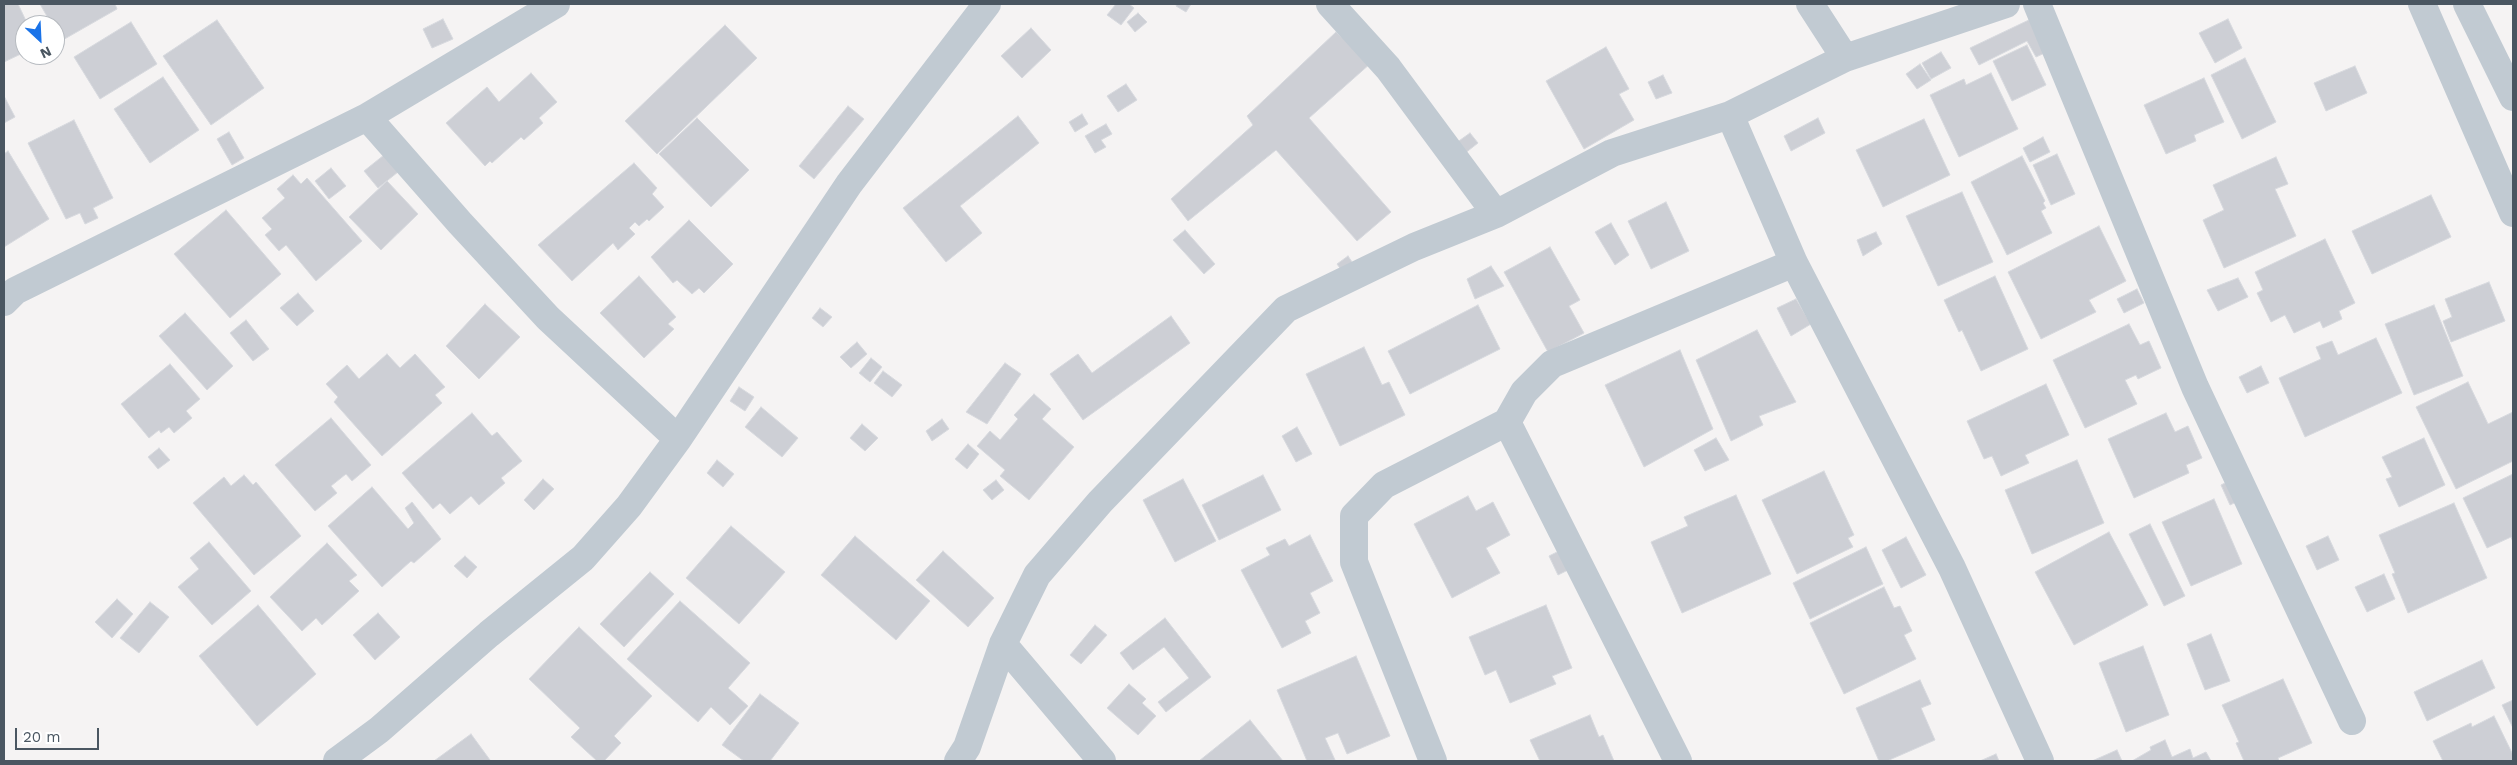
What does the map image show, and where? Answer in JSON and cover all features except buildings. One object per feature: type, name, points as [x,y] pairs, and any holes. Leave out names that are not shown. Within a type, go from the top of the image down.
[{"type":"street","points":[[4,302],[15,291],[367,117],[556,4]]},
{"type":"street","points":[[337,761],[379,730],[489,634],[584,558],[629,506],[678,439],[849,184],[987,4]]},
{"type":"street","points":[[1330,4],[1388,68],[1496,214]]},
{"type":"street","points":[[1810,4],[1845,58]]},
{"type":"street","points":[[958,761],[967,747],[1003,644],[1037,575],[1100,502],[1286,309],[1414,247],[1496,214],[1612,153],[1730,115],[1845,58],[2006,4]]},
{"type":"street","points":[[2038,4],[2195,387],[2352,721]]},
{"type":"street","points":[[2422,4],[2513,214]]},
{"type":"street","points":[[2467,4],[2513,96]]},
{"type":"street","points":[[1730,115],[1794,262],[1952,568],[2040,761]]},
{"type":"street","points":[[367,117],[548,318],[678,439]]},
{"type":"street","points":[[1433,761],[1354,562],[1354,516],[1384,485],[1507,422],[1524,392],[1552,364],[1794,262]]},
{"type":"street","points":[[1507,422],[1678,761]]},
{"type":"street","points":[[1003,644],[1102,761]]}]
